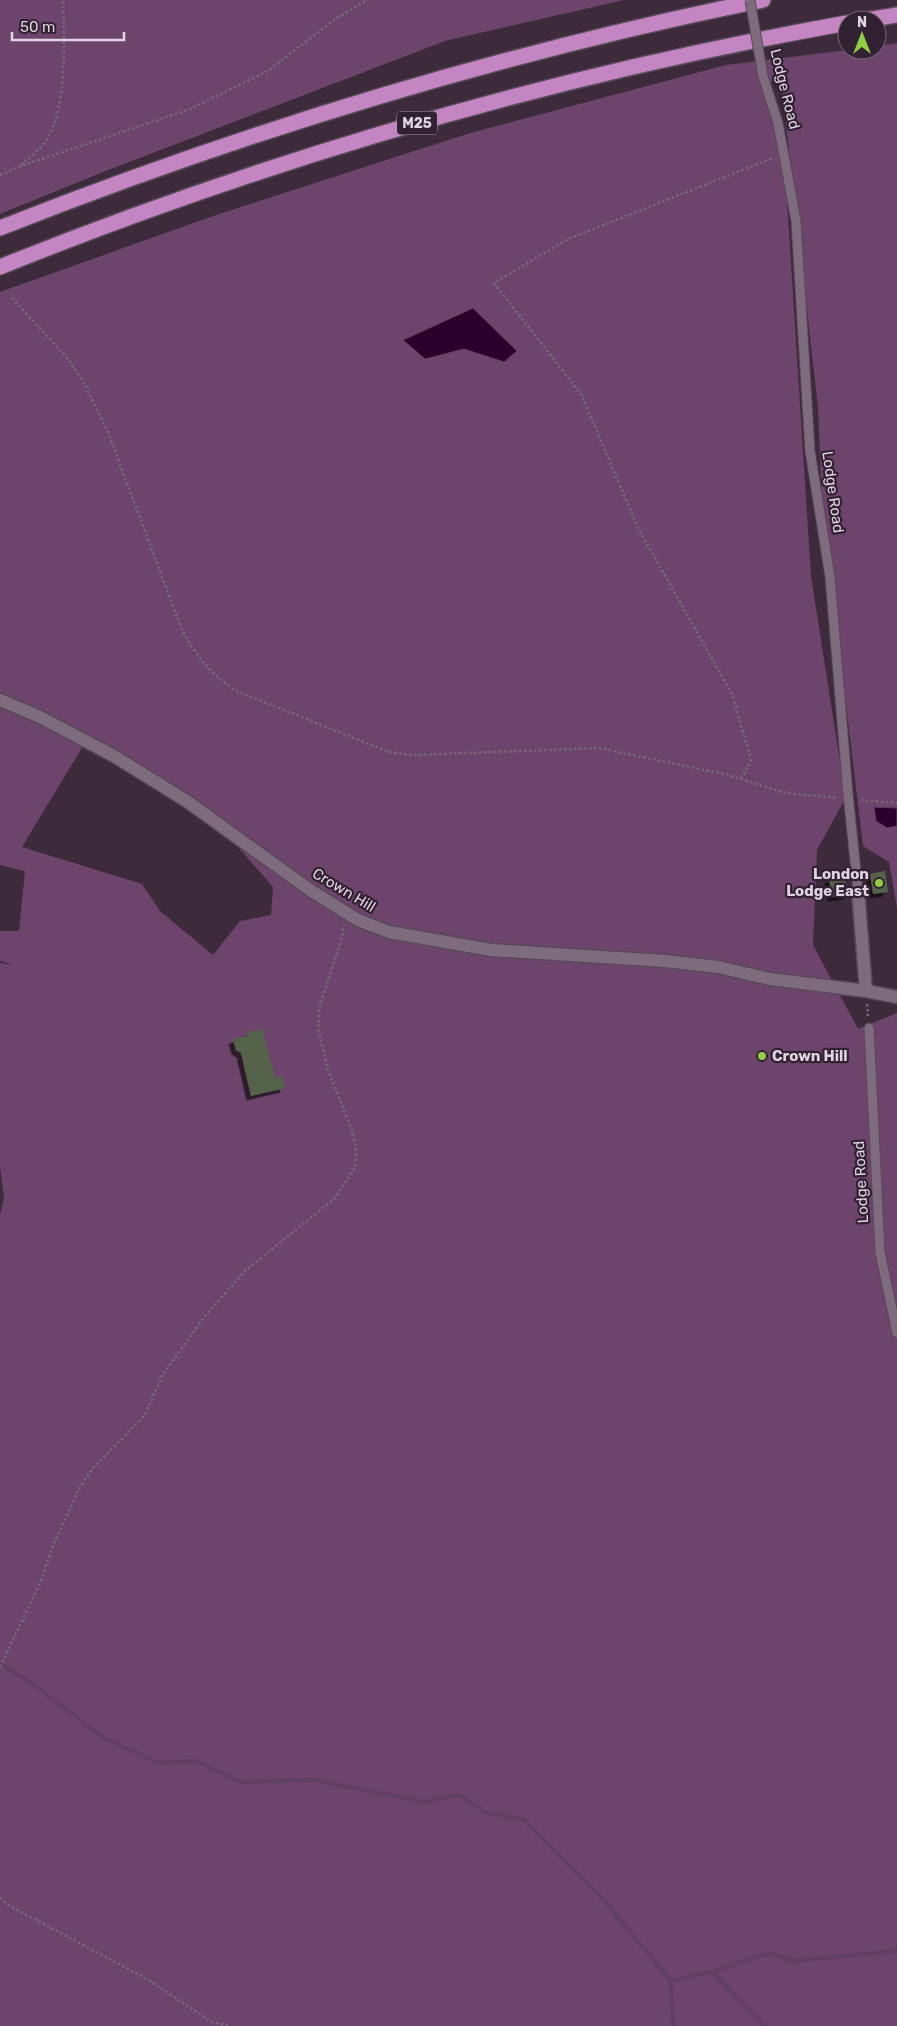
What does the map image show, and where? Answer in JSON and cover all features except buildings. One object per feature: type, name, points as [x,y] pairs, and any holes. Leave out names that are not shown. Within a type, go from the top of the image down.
[{"type":"highway","name":"M25","points":[[0,228],[157,168],[277,127],[397,90],[597,37],[763,0]]},
{"type":"highway","name":"M25","points":[[0,267],[168,203],[406,126],[574,81],[728,46],[837,26]]},
{"type":"street","name":"Crown Hill","points":[[0,700],[40,717],[114,756],[188,802],[310,890],[358,920],[389,932],[491,950],[665,961],[718,967],[770,979],[866,991],[897,997]]},
{"type":"street","name":"Lodge Road","points":[[858,890],[866,991]]},
{"type":"lane","name":"Lodge Road","points":[[750,0],[763,76],[778,123],[796,221],[810,451],[830,577],[858,890]]},
{"type":"lane","name":"Lodge Road","points":[[869,1028],[880,1252],[897,1333]]},
{"type":"path","points":[[21,166],[46,142],[57,115],[65,58],[63,0]]},
{"type":"path","points":[[0,175],[21,166],[190,109],[268,70],[335,19],[368,0]]},
{"type":"path","points":[[741,779],[751,760],[732,694],[638,528],[581,394],[494,283],[568,239],[784,154]]},
{"type":"path","points":[[12,298],[68,359],[84,384],[107,430],[182,630],[193,650],[212,674],[234,690],[389,752],[413,755],[600,748],[741,779],[785,793],[897,803]]},
{"type":"path","points":[[0,1667],[40,1583],[54,1543],[80,1486],[94,1467],[145,1415],[162,1374],[206,1315],[245,1271],[334,1199],[355,1168],[356,1149],[352,1131],[327,1067],[318,1028],[320,1004],[342,938],[344,911]]},
{"type":"path","points":[[866,991],[869,1028]]},
{"type":"path","points":[[0,1898],[8,1905],[147,1979],[212,2022],[228,2026]]},
{"type":"shaded area","points":[[0,0],[624,0],[445,41],[103,172],[0,214]]},
{"type":"shaded area","points":[[897,43],[897,908],[889,862],[863,846],[843,679],[825,574],[818,408],[781,79],[764,84],[784,154],[811,576],[845,794],[845,799],[817,850],[813,945],[858,1029],[897,1013],[897,2026],[0,2026],[0,1215],[4,1198],[0,1167],[0,963],[13,965],[0,961],[0,931],[19,931],[25,871],[0,865],[0,292],[213,216],[467,134],[726,65],[837,51],[837,60],[887,60],[887,44]],"holes":[[[86,741],[216,822],[273,887],[271,915],[240,921],[213,955],[160,911],[142,884],[22,847]]]},
{"type":"shaded area","points":[[473,308],[517,351],[504,362],[464,349],[425,359],[403,340]]},
{"type":"shaded area","points":[[874,807],[897,808],[897,826],[887,828],[876,821]]},
{"type":"waterway","points":[[0,1664],[32,1683],[104,1738],[158,1763],[196,1761],[240,1782],[313,1780],[426,1802],[458,1794],[485,1812],[524,1820],[596,1891],[671,1981],[673,2026]]},
{"type":"waterway","points":[[712,1972],[769,1953],[792,1961],[897,1951]]},
{"type":"waterway","points":[[671,1981],[712,1972],[764,2026]]},
{"type":"place","name":"London Lodge East","points":[[879,883]]},
{"type":"place","name":"Crown Hill","points":[[762,1056]]}]
